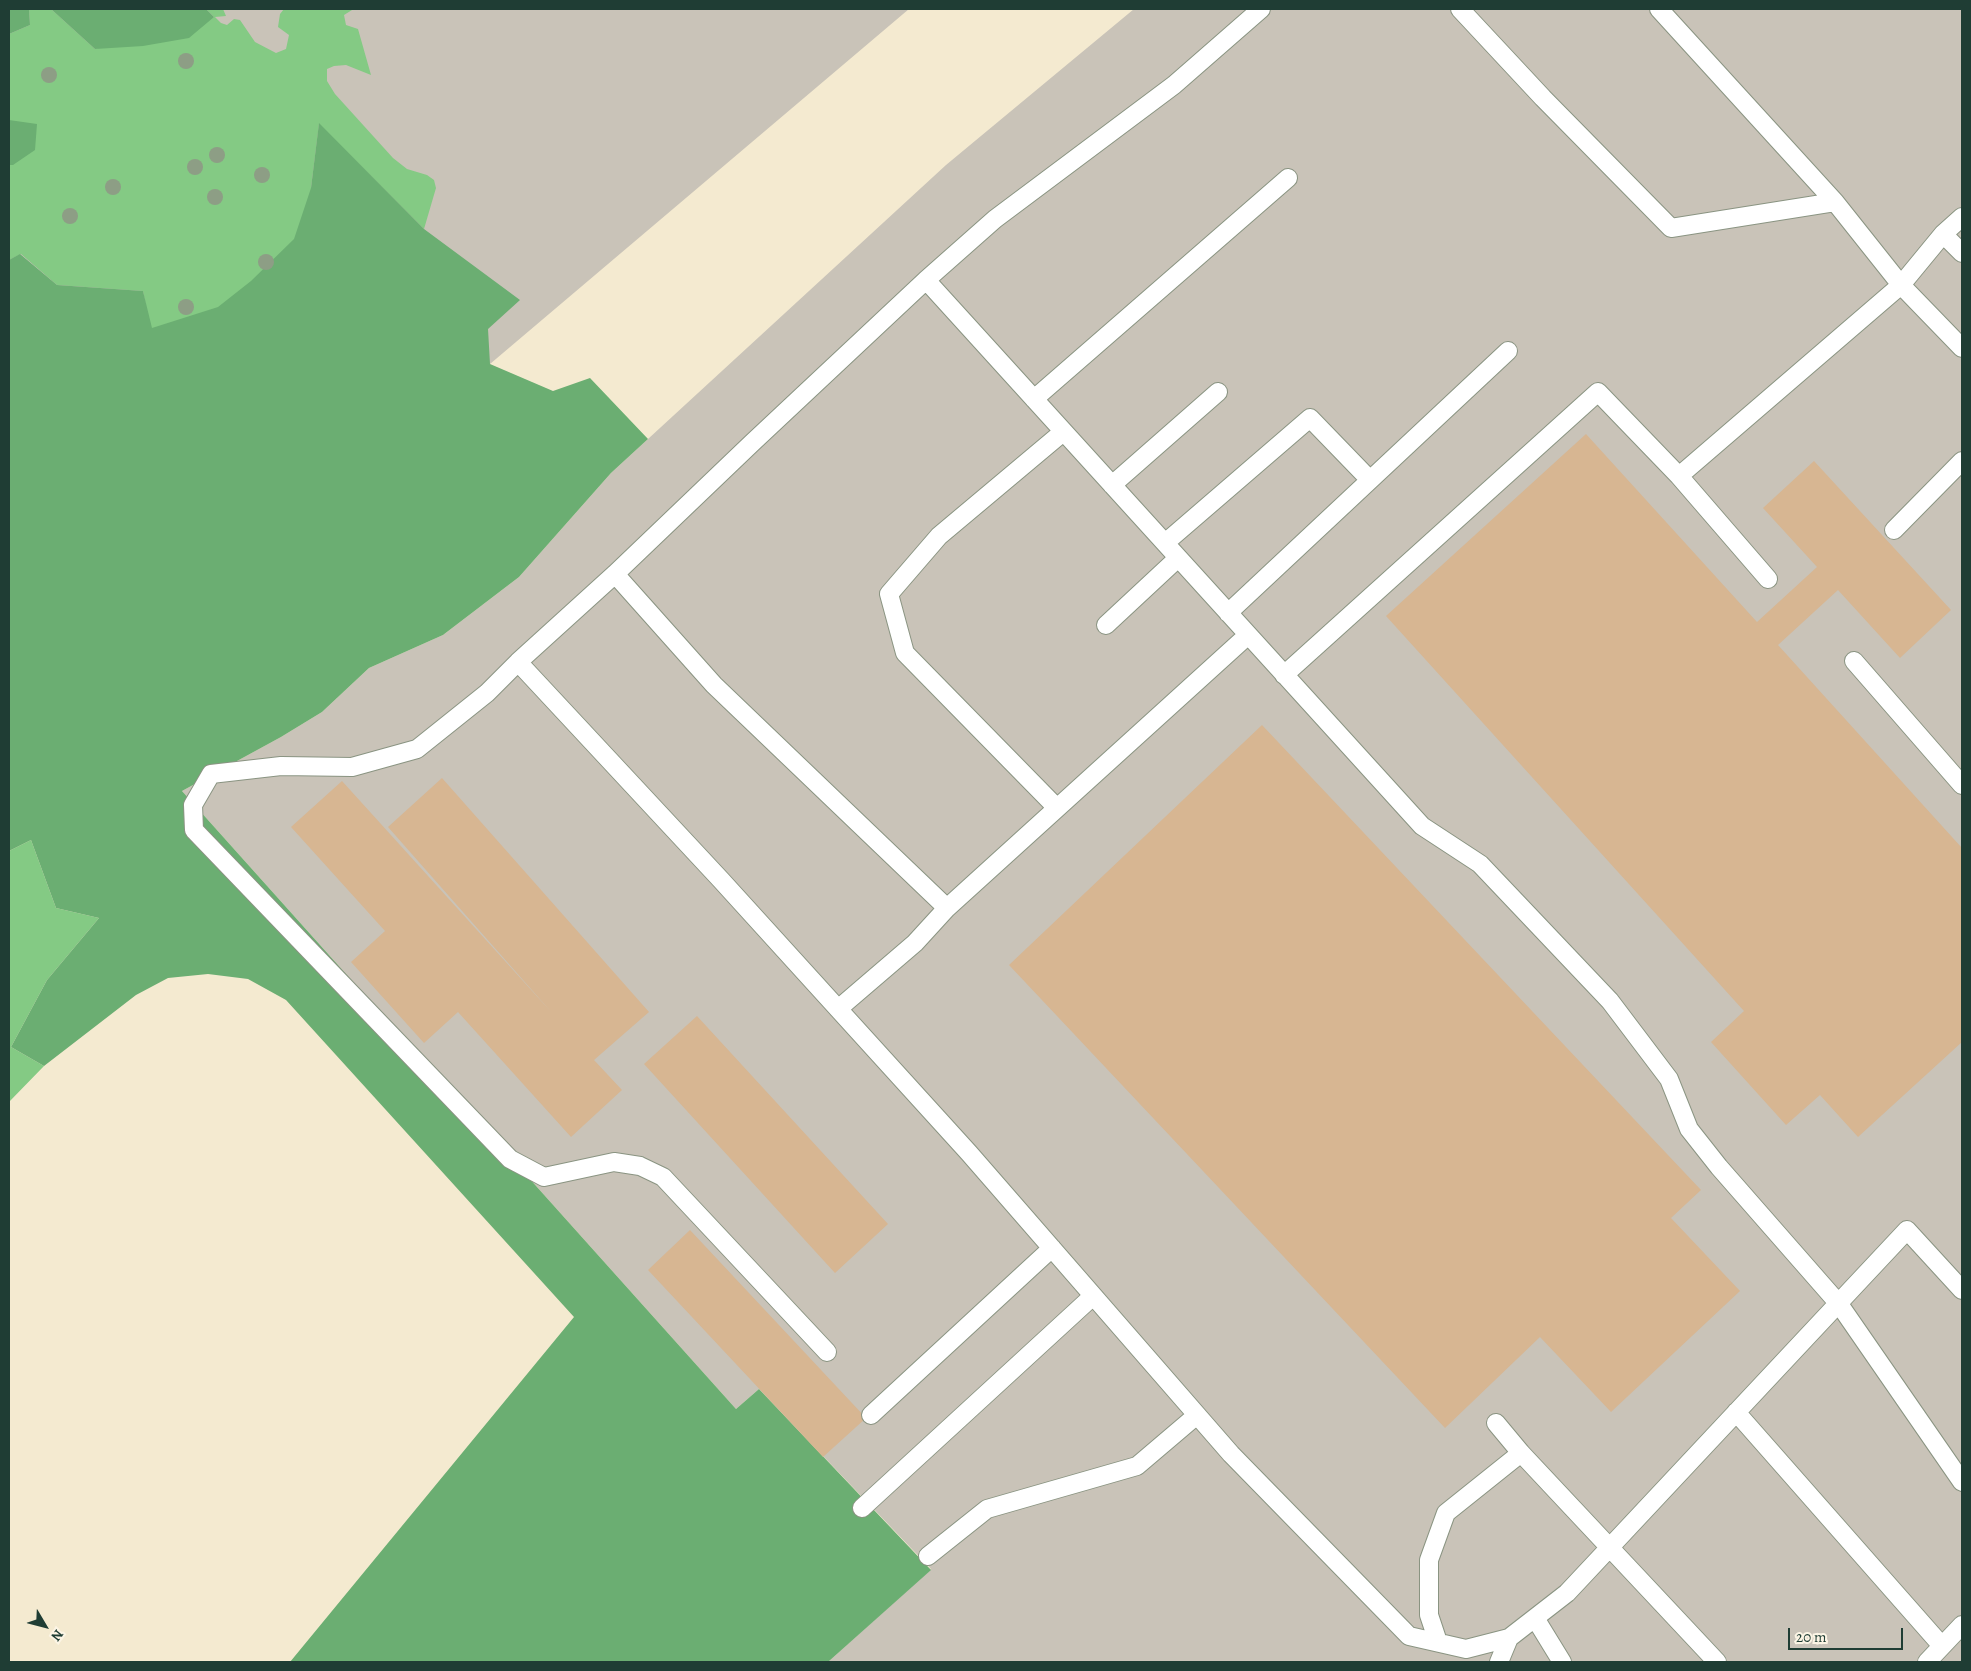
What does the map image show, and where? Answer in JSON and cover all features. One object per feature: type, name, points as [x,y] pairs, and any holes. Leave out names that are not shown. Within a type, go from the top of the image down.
[{"type":"lane","points":[[827,1352],[663,1177],[640,1166],[614,1162],[544,1177],[510,1159],[194,830],[193,805],[211,774],[281,766],[352,766],[417,749],[487,693],[926,280],[995,219],[1174,85],[1261,9]]},
{"type":"lane","points":[[1460,9],[1543,98],[1671,228],[1834,202]]},
{"type":"lane","points":[[1659,9],[1834,202],[1902,285],[1962,348]]},
{"type":"lane","points":[[1034,399],[1288,178]]},
{"type":"lane","points":[[1679,476],[1902,285],[1943,234],[1962,217]]},
{"type":"lane","points":[[1943,234],[1962,254]]},
{"type":"lane","points":[[926,280],[1422,826],[1480,864],[1610,1001],[1669,1079],[1689,1129],[1719,1167],[1839,1304],[1962,1482]]},
{"type":"lane","points":[[1228,613],[1508,351]]},
{"type":"lane","points":[[1112,484],[1218,392]]},
{"type":"lane","points":[[1284,675],[1598,392],[1679,476],[1768,579]]},
{"type":"lane","points":[[1165,543],[1310,418],[1370,480]]},
{"type":"lane","points":[[1057,808],[905,652],[889,594],[939,536],[1063,432]]},
{"type":"lane","points":[[1894,530],[1962,461]]},
{"type":"lane","points":[[1106,626],[1178,558]]},
{"type":"lane","points":[[615,574],[714,685],[947,908]]},
{"type":"lane","points":[[838,1009],[915,943],[947,908],[1248,635]]},
{"type":"lane","points":[[1854,661],[1962,785]]},
{"type":"lane","points":[[518,662],[722,880],[969,1153],[1231,1454],[1409,1636],[1466,1649],[1509,1638],[1567,1593],[1839,1304],[1906,1230],[1962,1290]]},
{"type":"lane","points":[[871,1415],[1052,1248]]},
{"type":"lane","points":[[862,1508],[1093,1296]]},
{"type":"lane","points":[[1736,1412],[1942,1646]]},
{"type":"lane","points":[[928,1556],[987,1509],[1137,1466],[1197,1415]]},
{"type":"lane","points":[[1496,1423],[1521,1453],[1717,1662]]},
{"type":"lane","points":[[1438,1642],[1429,1615],[1429,1560],[1446,1513],[1521,1453]]},
{"type":"lane","points":[[1534,1618],[1562,1662]]},
{"type":"lane","points":[[1927,1662],[1962,1625]]},
{"type":"lane","points":[[1499,1662],[1509,1638]]},
{"type":"shaded area","points":[[9,9],[909,9],[9,769]]},
{"type":"shaded area","points":[[1134,9],[1962,9],[1962,1662],[828,1662],[931,1569],[759,1389],[736,1409],[182,791],[281,737],[322,712],[369,668],[443,635],[519,577],[611,473],[946,165]]},
{"type":"green space","points":[[9,9],[29,9],[30,25],[9,34]]},
{"type":"green space","points":[[29,9],[51,9],[95,49],[214,17],[206,9],[223,9],[226,16],[215,17],[221,23],[227,25],[234,19],[240,20],[255,42],[276,53],[286,49],[289,35],[278,27],[280,14],[284,9],[359,9],[352,10],[344,15],[346,25],[358,29],[371,75],[346,65],[334,66],[327,69],[327,81],[335,94],[393,158],[407,169],[427,175],[434,180],[436,188],[424,229],[319,124],[311,188],[354,179],[180,482],[143,291],[57,285],[21,254],[9,260],[9,34],[30,25]]},
{"type":"green space","points":[[51,9],[206,9],[214,17],[189,38],[143,46],[95,49]]},
{"type":"green space","points":[[9,120],[37,124],[35,150],[13,165],[9,165]]},
{"type":"green space","points":[[319,123],[424,229],[520,300],[488,329],[490,364],[553,391],[590,378],[648,439],[611,473],[519,577],[443,635],[369,668],[322,712],[281,737],[182,791],[736,1409],[759,1389],[931,1570],[828,1662],[290,1662],[574,1317],[286,1000],[248,979],[208,974],[168,978],[136,995],[44,1066],[11,1047],[47,980],[99,918],[56,908],[31,840],[9,851],[9,260],[20,254],[57,285],[143,291],[152,328],[218,307],[251,281],[294,239],[311,188]]},
{"type":"green space","points":[[31,840],[56,908],[99,918],[47,980],[11,1047],[44,1066],[9,1102],[9,851]]},
{"type":"building","points":[[1586,434],[1757,622],[1817,567],[1763,508],[1814,461],[1951,610],[1900,658],[1838,590],[1778,645],[1962,848],[1962,1042],[1858,1137],[1820,1095],[1786,1125],[1711,1042],[1744,1011],[1386,616]]},
{"type":"building","points":[[1262,725],[1701,1190],[1671,1218],[1740,1291],[1611,1412],[1540,1337],[1445,1428],[1009,965]]},
{"type":"building","points":[[442,778],[649,1012],[594,1060],[622,1090],[571,1137],[458,1012],[424,1043],[351,962],[385,931],[291,827],[342,781],[553,1014],[388,827]]},
{"type":"building","points":[[697,1016],[888,1224],[835,1273],[644,1064]]},
{"type":"building","points":[[690,1230],[866,1418],[823,1457],[648,1270]]}]
